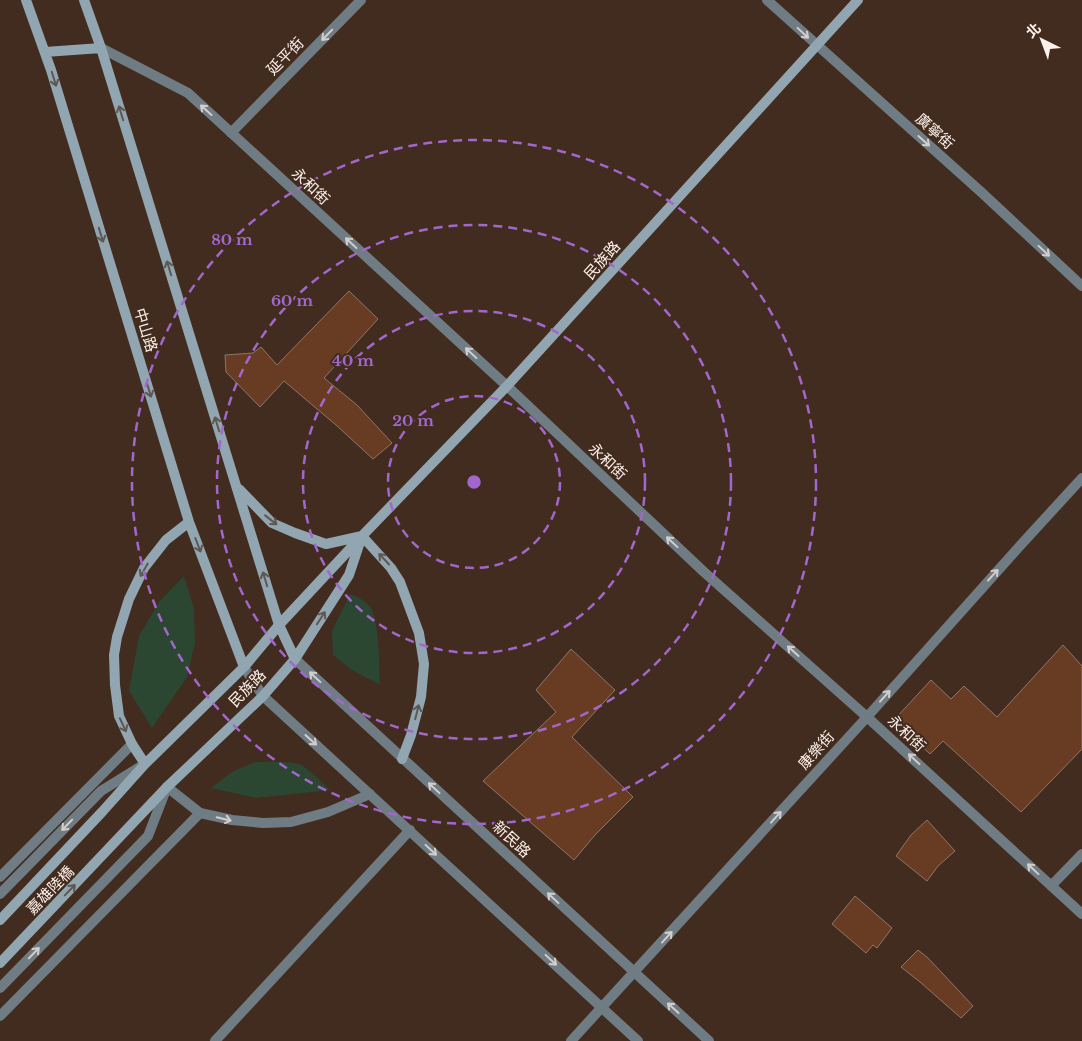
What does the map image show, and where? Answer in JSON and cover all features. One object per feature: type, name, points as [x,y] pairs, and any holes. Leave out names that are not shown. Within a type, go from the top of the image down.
[{"type":"main road","name":"中山路","points":[[26,0],[45,52],[189,522],[244,667]]},
{"type":"main road","points":[[84,0],[101,48],[279,626],[295,659]]},
{"type":"main road","name":"民族路","points":[[102,812],[144,764],[244,667],[362,536],[507,386],[858,0]]},
{"type":"main road","points":[[45,52],[101,48]]},
{"type":"main road","points":[[236,486],[272,523],[295,533],[326,544],[362,536],[391,568],[400,582],[419,633],[424,664],[421,697],[411,736],[402,758]]},
{"type":"main road","points":[[144,764],[119,716],[114,655],[130,599],[144,568],[166,540],[189,522]]},
{"type":"main road","name":"民族路","points":[[121,837],[167,787],[263,696],[295,659],[349,575],[362,536]]},
{"type":"main road","name":"嘉雄陸橋","points":[[0,920],[102,812]]},
{"type":"main road","name":"嘉雄陸橋","points":[[0,963],[121,837]]},
{"type":"street","name":"延平街","points":[[231,133],[361,0]]},
{"type":"street","name":"廣寧街","points":[[767,0],[980,191],[1082,286]]},
{"type":"street","name":"永和街","points":[[101,48],[188,93],[507,386],[704,572],[867,717],[1082,914]]},
{"type":"street","name":"康樂街","points":[[571,1041],[1082,478]]},
{"type":"street","name":"新民路","points":[[295,659],[709,1041]]},
{"type":"street","points":[[244,667],[263,696],[638,1041]]},
{"type":"street","points":[[0,877],[132,744]]},
{"type":"street","points":[[0,894],[101,790],[144,764]]},
{"type":"street","points":[[0,988],[148,836],[167,787],[200,813],[232,820],[263,823],[291,822],[328,812],[370,794]]},
{"type":"street","points":[[0,1016],[200,813]]},
{"type":"street","points":[[215,1041],[410,830]]},
{"type":"street","points":[[1051,886],[1082,854]]},
{"type":"green space","points":[[184,576],[194,609],[195,643],[187,677],[152,728],[129,691],[139,636],[159,602]]},
{"type":"green space","points":[[350,594],[366,602],[376,622],[380,685],[352,670],[333,655],[332,631]]},
{"type":"green space","points":[[255,762],[299,764],[311,772],[330,790],[256,798],[211,788],[232,772]]},
{"type":"building","points":[[349,291],[378,319],[324,378],[357,405],[392,443],[373,459],[284,381],[260,407],[226,372],[225,355],[253,353],[261,347],[277,365]]},
{"type":"building","points":[[1063,645],[1082,666],[1082,749],[1021,812],[943,741],[930,754],[894,720],[931,680],[951,699],[964,686],[997,717]]},
{"type":"building","points":[[571,649],[615,690],[572,737],[633,797],[595,835],[574,860],[483,781],[556,712],[536,690]]},
{"type":"building","points":[[927,820],[955,851],[938,866],[927,881],[896,856],[911,835]]},
{"type":"building","points":[[855,896],[892,928],[877,948],[873,945],[866,953],[832,924]]},
{"type":"building","points":[[918,950],[928,958],[973,1006],[961,1018],[901,967]]}]
